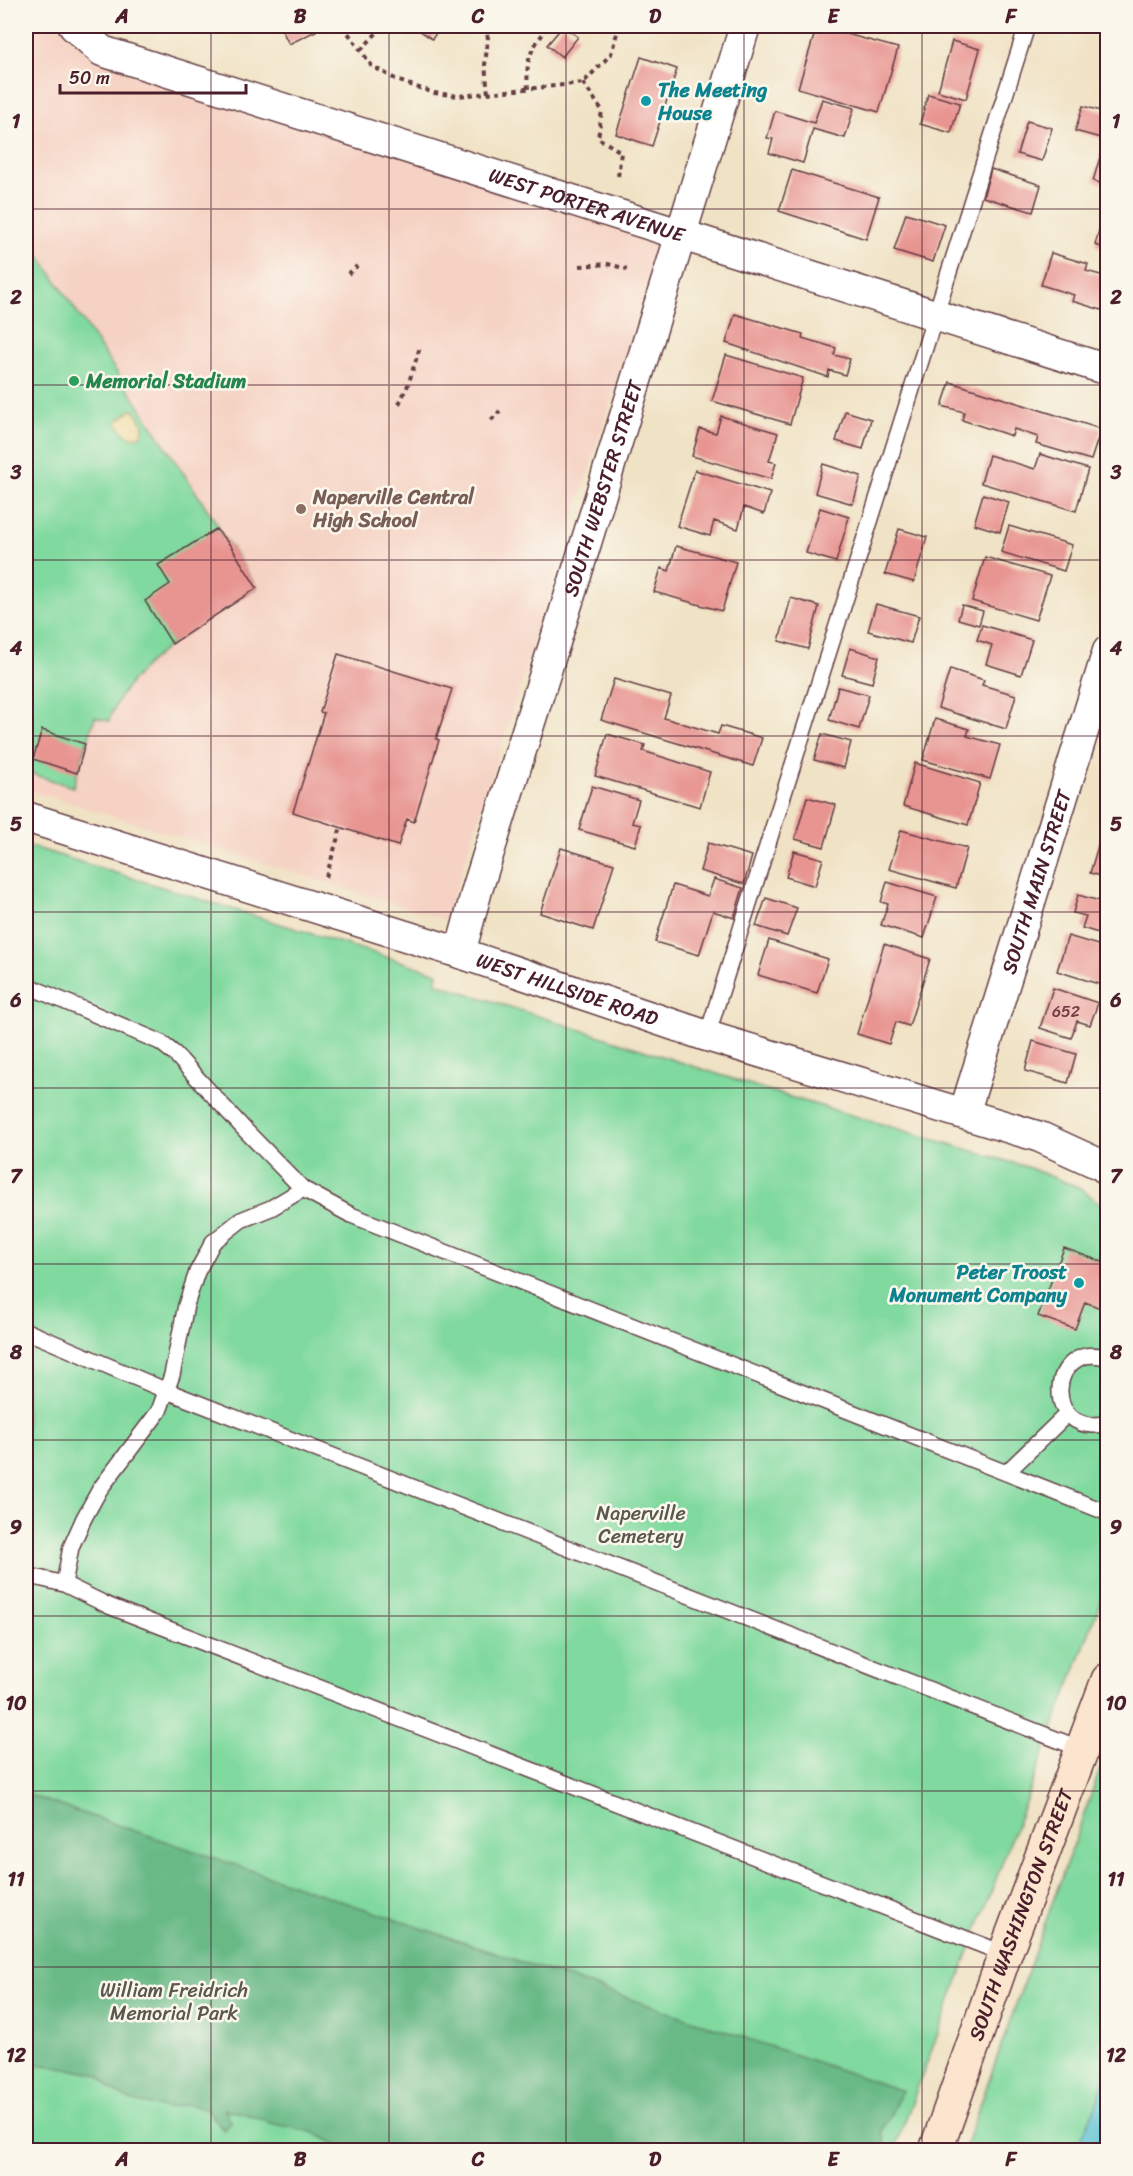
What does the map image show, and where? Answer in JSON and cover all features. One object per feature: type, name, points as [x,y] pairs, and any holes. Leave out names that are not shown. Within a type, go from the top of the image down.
[{"type":"main road","name":"SOUTH WASHINGTON STREET","points":[[936,2151],[1005,1954],[1081,1749],[1106,1689]]},
{"type":"street","name":"WEST PORTER AVENUE","points":[[74,26],[102,51],[1107,370]]},
{"type":"street","name":"SOUTH WEBSTER STREET","points":[[460,952],[477,890],[745,26]]},
{"type":"street","name":"SOUTH MAIN STREET","points":[[964,1114],[1107,651]]},
{"type":"street","name":"WEST HILLSIDE ROAD","points":[[26,817],[460,952],[707,1036],[1040,1137],[1101,1165],[1107,1170]]},
{"type":"lane","points":[[707,1036],[1027,26]]},
{"type":"lane","points":[[26,984],[160,1042],[175,1054],[303,1189],[351,1215],[1107,1513]]},
{"type":"lane","points":[[64,1584],[71,1547],[84,1518],[100,1489],[159,1411],[178,1348],[186,1305],[197,1272],[213,1242],[241,1220],[271,1208],[303,1189]]},
{"type":"lane","points":[[26,1331],[167,1390],[1081,1749]]},
{"type":"lane","points":[[1107,1358],[1099,1355],[1075,1360],[1066,1368],[1060,1379],[1058,1391],[1067,1414],[1076,1421],[1097,1426],[1107,1423]]},
{"type":"lane","points":[[1006,1473],[1067,1414]]},
{"type":"lane","points":[[26,1575],[64,1584],[109,1606],[1005,1954]]},
{"type":"path","points":[[343,26],[372,66],[399,81],[416,87],[434,93],[459,96],[583,83],[611,54],[619,26]]},
{"type":"path","points":[[361,50],[383,26]]},
{"type":"path","points":[[485,26],[488,38],[485,65],[488,94]]},
{"type":"path","points":[[528,89],[528,56],[546,30]]},
{"type":"path","points":[[583,83],[602,110],[598,138],[621,152],[618,177]]},
{"type":"path","points":[[580,266],[608,264],[627,269]]},
{"type":"path","points":[[348,274],[357,266]]},
{"type":"path","points":[[399,405],[408,386],[420,347]]},
{"type":"path","points":[[491,420],[500,411]]},
{"type":"path","points":[[326,877],[341,827]]},
{"type":"shaded area","name":"Naperville Central High School","points":[[26,26],[102,26],[139,65],[665,230],[446,920],[26,789]]},
{"type":"green space","name":"Memorial Stadium","points":[[26,235],[257,588],[171,644],[151,661],[119,699],[109,721],[95,717],[73,787],[26,772]]},
{"type":"green space","name":"Naperville Cemetery","points":[[26,845],[438,973],[436,983],[773,1092],[1027,1167],[1080,1188],[1107,1209],[1107,1585],[894,2150],[26,2149]]},
{"type":"green space","points":[[1107,1750],[1108,2064],[1097,2104],[1076,2150],[964,2150]]},
{"type":"green space","name":"William Freidrich Memorial Park","points":[[26,1794],[902,2091],[882,2132],[886,2150],[347,2150],[313,2132],[270,2123],[225,2109],[231,2122],[223,2130],[208,2110],[188,2104],[168,2108],[130,2100],[111,2089],[99,2075],[26,2063]]},
{"type":"sand","points":[[133,409],[142,422],[143,431],[141,435],[133,438],[125,434],[116,422]]},
{"type":"water","points":[[1107,2064],[1107,2150],[1076,2150],[1097,2104]]},
{"type":"building","points":[[280,26],[314,26],[316,31],[289,44]]},
{"type":"building","points":[[413,26],[441,26],[432,39]]},
{"type":"building","points":[[563,26],[578,37],[562,57],[547,45]]},
{"type":"building","points":[[817,26],[898,48],[879,112],[798,88]]},
{"type":"building","points":[[952,41],[980,49],[966,99],[938,91]]},
{"type":"building","name":"The Meeting House","points":[[641,57],[677,69],[652,146],[616,134]]},
{"type":"building","points":[[928,94],[960,103],[951,133],[920,124]]},
{"type":"building","points":[[822,99],[854,108],[845,138],[813,129],[803,163],[769,153],[773,139],[767,138],[775,111],[814,123]]},
{"type":"building","points":[[1083,106],[1108,113],[1108,140],[1075,131]]},
{"type":"building","points":[[1027,121],[1052,128],[1042,161],[1017,154]]},
{"type":"building","points":[[1103,147],[1108,149],[1108,185],[1093,181]]},
{"type":"building","points":[[991,169],[1041,185],[1033,212],[983,197]]},
{"type":"building","points":[[792,170],[879,197],[866,239],[779,211]]},
{"type":"building","points":[[906,213],[945,225],[933,262],[894,250]]},
{"type":"building","points":[[1101,223],[1108,225],[1108,249],[1095,245]]},
{"type":"building","points":[[1051,253],[1088,264],[1086,271],[1108,277],[1108,312],[1072,301],[1074,295],[1041,285]]},
{"type":"building","points":[[735,314],[803,334],[802,338],[836,348],[834,355],[850,359],[845,375],[829,370],[828,377],[726,343]]},
{"type":"building","points":[[726,355],[803,378],[790,424],[712,401]]},
{"type":"building","points":[[950,382],[1101,429],[1091,460],[1036,444],[1038,437],[1014,429],[1012,436],[962,420],[964,412],[942,406]]},
{"type":"building","points":[[845,411],[871,419],[863,449],[836,441]]},
{"type":"building","points":[[721,416],[778,433],[769,461],[776,463],[771,479],[692,456],[700,429],[716,433]]},
{"type":"building","points":[[1040,454],[1088,469],[1076,511],[981,483],[989,455],[1035,469]]},
{"type":"building","points":[[823,464],[861,476],[853,504],[815,493]]},
{"type":"building","points":[[695,470],[770,493],[764,514],[744,507],[738,529],[714,521],[710,536],[677,526]]},
{"type":"building","points":[[983,494],[1009,502],[1000,532],[974,524]]},
{"type":"building","points":[[820,508],[849,517],[836,562],[806,553]]},
{"type":"building","points":[[1009,526],[1072,545],[1064,571],[1001,552]]},
{"type":"building","points":[[216,529],[230,545],[257,588],[172,644],[145,601],[170,584],[158,565]]},
{"type":"building","points":[[899,529],[927,537],[914,582],[885,574]]},
{"type":"building","points":[[676,546],[736,562],[722,611],[654,592],[661,568],[669,571]]},
{"type":"building","points":[[985,557],[1050,576],[1036,620],[972,601]]},
{"type":"building","points":[[791,598],[819,606],[808,649],[779,641]]},
{"type":"building","points":[[876,604],[919,616],[911,643],[868,631]]},
{"type":"building","points":[[962,605],[983,611],[979,625],[958,619]]},
{"type":"building","points":[[982,625],[1032,640],[1021,675],[986,664],[992,645],[977,640]]},
{"type":"building","points":[[850,648],[879,657],[872,683],[842,675]]},
{"type":"building","points":[[338,654],[452,689],[414,822],[407,819],[398,846],[293,812],[324,713],[320,712]]},
{"type":"building","points":[[950,669],[984,680],[982,685],[1016,695],[1006,729],[938,708]]},
{"type":"building","points":[[614,679],[671,696],[664,718],[718,734],[721,726],[762,738],[753,766],[601,720]]},
{"type":"building","points":[[838,687],[869,695],[859,729],[829,720]]},
{"type":"building","points":[[935,719],[969,729],[967,736],[1000,745],[990,779],[923,760]]},
{"type":"building","points":[[42,730],[85,744],[77,773],[33,759]]},
{"type":"building","points":[[607,734],[645,745],[643,751],[710,772],[700,807],[595,776]]},
{"type":"building","points":[[822,734],[851,742],[844,768],[814,760]]},
{"type":"building","points":[[915,763],[980,783],[968,825],[903,806]]},
{"type":"building","points":[[592,786],[639,800],[632,823],[641,825],[635,846],[579,830]]},
{"type":"building","points":[[807,797],[836,805],[824,847],[795,839]]},
{"type":"building","points":[[1103,829],[1108,831],[1108,878],[1090,873]]},
{"type":"building","points":[[901,830],[967,848],[956,888],[889,869]]},
{"type":"building","points":[[708,843],[752,856],[744,884],[700,871]]},
{"type":"building","points":[[561,848],[614,864],[593,930],[540,913]]},
{"type":"building","points":[[794,851],[823,859],[815,886],[786,877]]},
{"type":"building","points":[[714,879],[743,888],[734,918],[713,911],[699,955],[655,942],[673,885],[708,896]]},
{"type":"building","points":[[887,882],[937,897],[924,938],[881,925],[888,904],[881,902]]},
{"type":"building","points":[[1078,895],[1107,903],[1108,936],[1082,928],[1086,916],[1073,913]]},
{"type":"building","points":[[766,898],[797,908],[787,936],[756,926]]},
{"type":"building","points":[[1068,936],[1108,948],[1108,987],[1057,971]]},
{"type":"building","points":[[769,940],[828,959],[817,993],[758,975]]},
{"type":"building","points":[[884,944],[930,959],[909,1026],[896,1022],[889,1044],[857,1034]]},
{"type":"building","points":[[1053,988],[1098,1003],[1090,1025],[1077,1021],[1071,1038],[1040,1028]]},
{"type":"building","points":[[1033,1041],[1076,1054],[1068,1083],[1025,1071]]},
{"type":"building","name":"Peter Troost Monument Company","points":[[1064,1248],[1108,1264],[1108,1311],[1085,1302],[1075,1329],[1038,1316]]},
{"type":"place","name":"The Meeting House","points":[[646,101]]},
{"type":"place","name":"Memorial Stadium","points":[[74,381]]},
{"type":"place","name":"Naperville Central High School","points":[[301,509]]},
{"type":"place","name":"Peter Troost Monument Company","points":[[1079,1283]]}]
